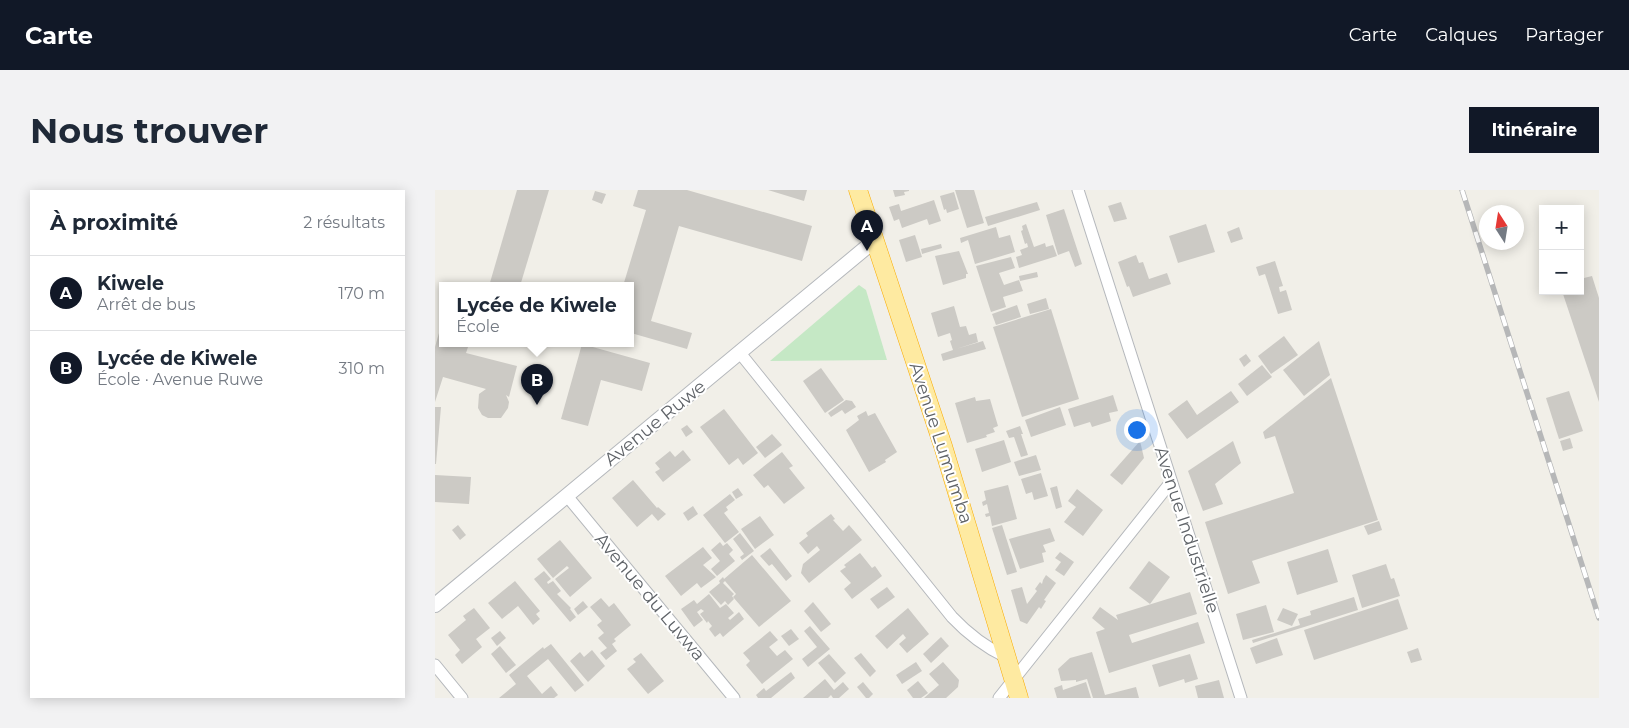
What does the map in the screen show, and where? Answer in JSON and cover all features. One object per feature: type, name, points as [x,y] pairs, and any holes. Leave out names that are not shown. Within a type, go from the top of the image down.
[{"type":"highway","name":"Avenue Lumumba","points":[[858,190],[943,446],[1019,698]]},
{"type":"street","name":"Avenue Industrielle","points":[[1078,190],[1241,698]]},
{"type":"street","name":"Avenue Ruwe","points":[[435,606],[875,241]]},
{"type":"street","points":[[740,353],[952,617],[969,635],[1006,657]]},
{"type":"street","points":[[999,698],[1171,482]]},
{"type":"street","name":"Avenue du Luvwa","points":[[567,496],[734,698]]},
{"type":"street","points":[[435,665],[462,698]]},
{"type":"green space","points":[[859,285],[866,290],[887,360],[770,361]]},
{"type":"building","points":[[517,190],[549,190],[521,282],[490,282]]},
{"type":"building","points":[[638,190],[687,190],[812,226],[802,261],[679,226],[651,321],[692,333],[687,349],[634,334],[634,282],[624,282],[646,210],[633,206]]},
{"type":"building","points":[[768,190],[807,190],[804,201]]},
{"type":"building","points":[[893,190],[909,191],[904,192],[905,195],[895,197]]},
{"type":"building","points":[[955,190],[974,190],[984,223],[967,228]]},
{"type":"building","points":[[595,191],[606,194],[602,204],[592,200]]},
{"type":"building","points":[[954,192],[959,209],[947,213],[946,209],[944,210],[940,196]]},
{"type":"building","points":[[934,200],[941,221],[929,225],[927,219],[902,228],[899,219],[894,221],[889,207],[899,204],[901,211]]},
{"type":"building","points":[[1037,202],[1040,210],[988,226],[985,217]]},
{"type":"building","points":[[1121,202],[1127,219],[1114,222],[1108,206]]},
{"type":"building","points":[[1064,209],[1082,264],[1075,267],[1069,251],[1058,255],[1046,215]]},
{"type":"building","points":[[1026,224],[1034,247],[1045,243],[1046,247],[1053,245],[1057,256],[1019,268],[1016,257],[1022,255],[1020,250],[1028,247],[1027,243],[1025,244],[1021,231],[1023,230],[1022,226]]},
{"type":"building","points":[[1206,224],[1215,252],[1178,263],[1169,236]]},
{"type":"building","points":[[996,227],[999,238],[1010,235],[1015,252],[975,264],[968,240],[961,243],[960,238]]},
{"type":"building","points":[[1239,227],[1243,239],[1231,243],[1227,232]]},
{"type":"building","points":[[915,235],[922,257],[906,262],[899,240]]},
{"type":"building","points":[[941,244],[942,248],[922,254],[921,249]]},
{"type":"building","points":[[959,251],[968,274],[966,274],[966,278],[943,285],[935,256]]},
{"type":"building","points":[[1136,255],[1139,263],[1143,262],[1149,279],[1167,273],[1171,284],[1133,297],[1129,286],[1127,287],[1118,262]]},
{"type":"building","points":[[1011,257],[1015,268],[999,273],[1004,285],[1019,280],[1023,291],[1003,297],[1006,307],[991,312],[976,266]]},
{"type":"building","points":[[1275,261],[1283,286],[1279,287],[1280,292],[1286,290],[1292,310],[1278,314],[1265,274],[1259,276],[1256,267]]},
{"type":"building","points":[[1037,272],[1038,277],[1020,281],[1019,276]]},
{"type":"building","points":[[1592,276],[1599,298],[1599,402],[1563,295],[1584,295],[1584,278]]},
{"type":"building","points":[[1046,298],[1049,309],[1030,314],[1027,304]]},
{"type":"building","points":[[1017,305],[1021,317],[996,325],[992,314]]},
{"type":"building","points":[[954,306],[960,327],[966,326],[969,335],[976,333],[978,342],[956,349],[983,341],[986,349],[943,361],[941,354],[953,350],[950,341],[952,340],[950,333],[938,337],[931,313]]},
{"type":"building","points":[[1051,309],[1079,399],[1022,417],[993,327]]},
{"type":"building","points":[[439,333],[439,347],[468,347],[466,353],[517,366],[509,397],[506,395],[509,402],[508,408],[501,418],[488,418],[482,415],[478,408],[479,394],[486,389],[443,377],[435,402],[435,347]]},
{"type":"building","points":[[1284,336],[1298,355],[1271,374],[1258,356]]},
{"type":"building","points":[[1319,341],[1330,375],[1304,396],[1283,370]]},
{"type":"building","points":[[581,347],[593,347],[650,363],[642,391],[601,380],[588,426],[561,419]]},
{"type":"building","points":[[1246,354],[1251,361],[1244,367],[1239,359]]},
{"type":"building","points":[[1262,365],[1272,377],[1247,396],[1238,384]]},
{"type":"building","points":[[821,368],[844,400],[825,413],[803,381]]},
{"type":"building","points":[[1331,378],[1378,520],[1252,561],[1260,583],[1228,594],[1205,522],[1294,493],[1275,436],[1265,439],[1263,432]]},
{"type":"building","points":[[1231,391],[1239,402],[1187,439],[1168,414],[1187,400],[1197,415]]},
{"type":"building","points":[[1569,391],[1583,431],[1559,439],[1546,398]]},
{"type":"building","points":[[1113,395],[1118,411],[1109,413],[1111,421],[1092,427],[1090,422],[1074,427],[1068,409]]},
{"type":"building","points":[[975,397],[976,401],[990,399],[998,426],[993,428],[995,432],[986,435],[987,437],[967,443],[955,403]]},
{"type":"building","points":[[846,400],[852,401],[856,407],[845,414],[842,410],[831,417],[828,413]]},
{"type":"building","points":[[435,407],[441,407],[436,464],[435,464]]},
{"type":"building","points":[[1060,407],[1066,425],[1031,437],[1025,420]]},
{"type":"building","points":[[724,409],[758,453],[743,465],[738,458],[729,465],[700,427]]},
{"type":"building","points":[[866,411],[868,416],[875,413],[897,452],[885,460],[886,462],[869,472],[846,430],[859,420],[857,416]]},
{"type":"building","points":[[687,425],[693,432],[686,437],[681,429]]},
{"type":"building","points":[[1020,426],[1028,455],[1021,457],[1014,437],[1009,438],[1006,431]]},
{"type":"building","points":[[772,434],[782,445],[765,458],[756,447]]},
{"type":"building","points":[[1570,438],[1573,448],[1563,451],[1560,441]]},
{"type":"building","points":[[1004,440],[1011,462],[982,472],[975,449]]},
{"type":"building","points":[[1140,441],[1144,458],[1122,485],[1110,475]]},
{"type":"building","points":[[1233,441],[1241,463],[1215,484],[1223,504],[1203,511],[1188,471]]},
{"type":"building","points":[[683,450],[691,460],[663,482],[655,472],[660,469],[655,463],[670,451],[675,457]]},
{"type":"building","points":[[782,452],[793,466],[789,468],[805,488],[784,504],[768,485],[764,488],[753,475]]},
{"type":"building","points":[[1036,455],[1041,470],[1019,476],[1014,462]]},
{"type":"building","points":[[1041,473],[1048,496],[1034,500],[1032,492],[1026,494],[1021,479]]},
{"type":"building","points":[[435,475],[471,477],[469,504],[435,502]]},
{"type":"building","points":[[633,480],[657,508],[666,514],[658,521],[652,514],[637,527],[612,498]]},
{"type":"building","points":[[1008,485],[1017,519],[992,526],[990,516],[986,517],[985,514],[989,513],[987,504],[983,506],[982,502],[986,500],[984,491]]},
{"type":"building","points":[[1057,486],[1062,507],[1056,509],[1050,488]]},
{"type":"building","points":[[738,488],[743,495],[736,499],[732,492]]},
{"type":"building","points":[[1077,489],[1103,510],[1083,536],[1064,522],[1076,507],[1068,501]]},
{"type":"building","points":[[730,494],[735,500],[726,507],[728,510],[724,513],[739,532],[725,543],[703,515]]},
{"type":"building","points":[[693,506],[698,514],[688,521],[683,513]]},
{"type":"building","points":[[831,514],[835,519],[833,520],[843,531],[849,525],[862,540],[809,583],[801,573],[803,564],[820,550],[817,546],[808,554],[799,543],[808,536],[806,533]]},
{"type":"building","points":[[760,516],[774,535],[755,549],[741,529]]},
{"type":"building","points":[[1379,521],[1382,530],[1368,535],[1364,526]]},
{"type":"building","points":[[458,525],[466,535],[460,540],[452,530]]},
{"type":"building","points":[[1002,525],[1017,572],[1007,575],[992,528]]},
{"type":"building","points":[[1050,528],[1055,541],[1043,545],[1046,552],[1042,553],[1044,562],[1020,569],[1009,539]]},
{"type":"building","points":[[740,533],[754,551],[742,560],[740,557],[744,554],[733,539]]},
{"type":"building","points":[[560,540],[592,578],[570,597],[555,579],[569,568],[567,566],[553,578],[537,559]]},
{"type":"building","points":[[720,542],[723,546],[727,543],[733,550],[729,554],[735,561],[717,576],[711,569],[720,561],[711,550]]},
{"type":"building","points":[[703,547],[712,558],[703,565],[716,577],[701,588],[697,583],[681,596],[665,576]]},
{"type":"building","points":[[770,548],[792,576],[786,581],[772,564],[769,566],[760,556]]},
{"type":"building","points":[[1328,549],[1338,582],[1297,595],[1287,562]]},
{"type":"building","points":[[1060,552],[1074,562],[1064,576],[1055,570],[1061,562],[1055,558]]},
{"type":"building","points":[[860,553],[872,568],[875,566],[882,576],[852,599],[844,589],[851,583],[840,571],[846,567],[844,565]]},
{"type":"building","points":[[752,555],[791,601],[759,627],[733,597],[736,594],[725,581],[723,583],[734,594],[732,596],[734,599],[728,605],[725,601],[721,605],[709,592],[720,583],[719,581],[723,577],[724,579]]},
{"type":"building","points":[[1149,561],[1170,577],[1150,604],[1129,588]]},
{"type":"building","points":[[1386,564],[1391,579],[1394,578],[1400,596],[1362,608],[1352,575]]},
{"type":"building","points":[[544,571],[551,579],[547,582],[548,584],[553,581],[561,591],[557,594],[571,608],[576,617],[570,622],[534,579]]},
{"type":"building","points":[[1046,575],[1056,583],[1044,600],[1046,601],[1041,609],[1039,607],[1027,624],[1020,621],[1011,590],[1022,587],[1027,604],[1037,591],[1035,589],[1040,582],[1042,584]]},
{"type":"building","points":[[515,581],[540,611],[536,614],[540,619],[533,625],[518,606],[502,619],[488,603]]},
{"type":"building","points":[[887,587],[895,597],[878,609],[870,599]]},
{"type":"building","points":[[1190,592],[1197,614],[1129,635],[1132,643],[1198,622],[1205,643],[1109,673],[1096,632],[1105,629],[1092,618],[1100,607],[1118,620],[1116,615]]},
{"type":"building","points":[[709,594],[720,608],[726,604],[734,613],[728,618],[730,620],[739,612],[744,619],[723,637],[720,633],[715,637],[709,629],[712,626],[700,614],[704,611],[701,609],[697,612],[703,620],[694,627],[681,609],[694,600],[697,604]]},
{"type":"building","points":[[1354,597],[1358,610],[1253,643],[1252,640],[1300,625],[1298,619],[1311,615],[1310,611]]},
{"type":"building","points":[[601,598],[609,607],[614,603],[631,625],[614,639],[616,641],[612,644],[617,651],[606,660],[600,653],[607,648],[598,638],[604,633],[597,625],[602,621],[590,607]]},
{"type":"building","points":[[1398,599],[1408,629],[1314,660],[1304,630]]},
{"type":"building","points":[[583,601],[588,607],[578,615],[574,609]]},
{"type":"building","points":[[813,602],[831,624],[821,632],[804,611]]},
{"type":"building","points":[[1266,605],[1274,632],[1243,640],[1236,614]]},
{"type":"building","points":[[474,608],[490,628],[476,639],[482,647],[462,664],[455,655],[460,650],[448,635],[466,620],[463,616]]},
{"type":"building","points":[[908,608],[929,634],[907,653],[899,644],[906,638],[903,634],[887,649],[875,636]]},
{"type":"building","points":[[1283,608],[1298,614],[1292,626],[1277,620]]},
{"type":"building","points":[[810,626],[830,649],[808,667],[802,659],[817,647],[804,631]]},
{"type":"building","points":[[791,629],[799,639],[789,646],[781,636]]},
{"type":"building","points":[[500,631],[506,638],[497,646],[491,638]]},
{"type":"building","points":[[770,631],[778,640],[769,647],[777,656],[785,650],[793,659],[762,684],[746,665],[750,661],[743,653]]},
{"type":"building","points":[[941,637],[949,646],[931,663],[923,654]]},
{"type":"building","points":[[1277,638],[1283,655],[1256,664],[1250,648]]},
{"type":"building","points":[[551,644],[584,685],[575,692],[548,659],[527,676],[542,694],[551,686],[558,695],[554,698],[499,698],[516,684],[509,675],[543,647],[544,649]]},
{"type":"building","points":[[500,646],[516,665],[506,673],[491,654]]},
{"type":"building","points":[[1418,648],[1422,660],[1411,663],[1407,652]]},
{"type":"building","points":[[592,650],[605,666],[588,682],[570,661],[580,652],[584,657]]},
{"type":"building","points":[[1092,652],[1105,695],[1136,687],[1139,698],[1093,698],[1087,679],[1076,682],[1076,680],[1061,681],[1058,669],[1070,658]]},
{"type":"building","points":[[641,653],[664,681],[648,694],[627,669],[636,662],[633,659]]},
{"type":"building","points":[[861,653],[876,671],[870,677],[854,658]]},
{"type":"building","points":[[829,654],[846,673],[835,683],[818,663]]},
{"type":"building","points":[[1190,654],[1198,679],[1185,683],[1184,679],[1159,687],[1152,665]]},
{"type":"building","points":[[916,662],[922,671],[902,684],[896,675]]},
{"type":"building","points":[[943,662],[959,680],[958,687],[946,698],[924,698],[939,685],[929,674]]},
{"type":"building","points":[[791,672],[795,678],[771,698],[758,698],[756,695],[764,688],[766,691]]},
{"type":"building","points":[[825,679],[834,690],[843,682],[849,689],[839,698],[833,698],[831,695],[828,698],[803,698]]},
{"type":"building","points":[[1219,680],[1224,698],[1198,698],[1195,686]]},
{"type":"building","points":[[918,681],[928,693],[921,698],[913,698],[907,690]]},
{"type":"building","points":[[863,682],[873,694],[869,698],[866,698],[857,687]]},
{"type":"building","points":[[1086,682],[1091,698],[1057,698],[1054,688],[1062,685],[1063,690]]},
{"type":"railway","points":[[1462,190],[1599,618]]},
{"type":"place","name":"Kiwele","points":[[867,251]]},
{"type":"place","name":"Lycée de Kiwele","points":[[537,405]]}]
